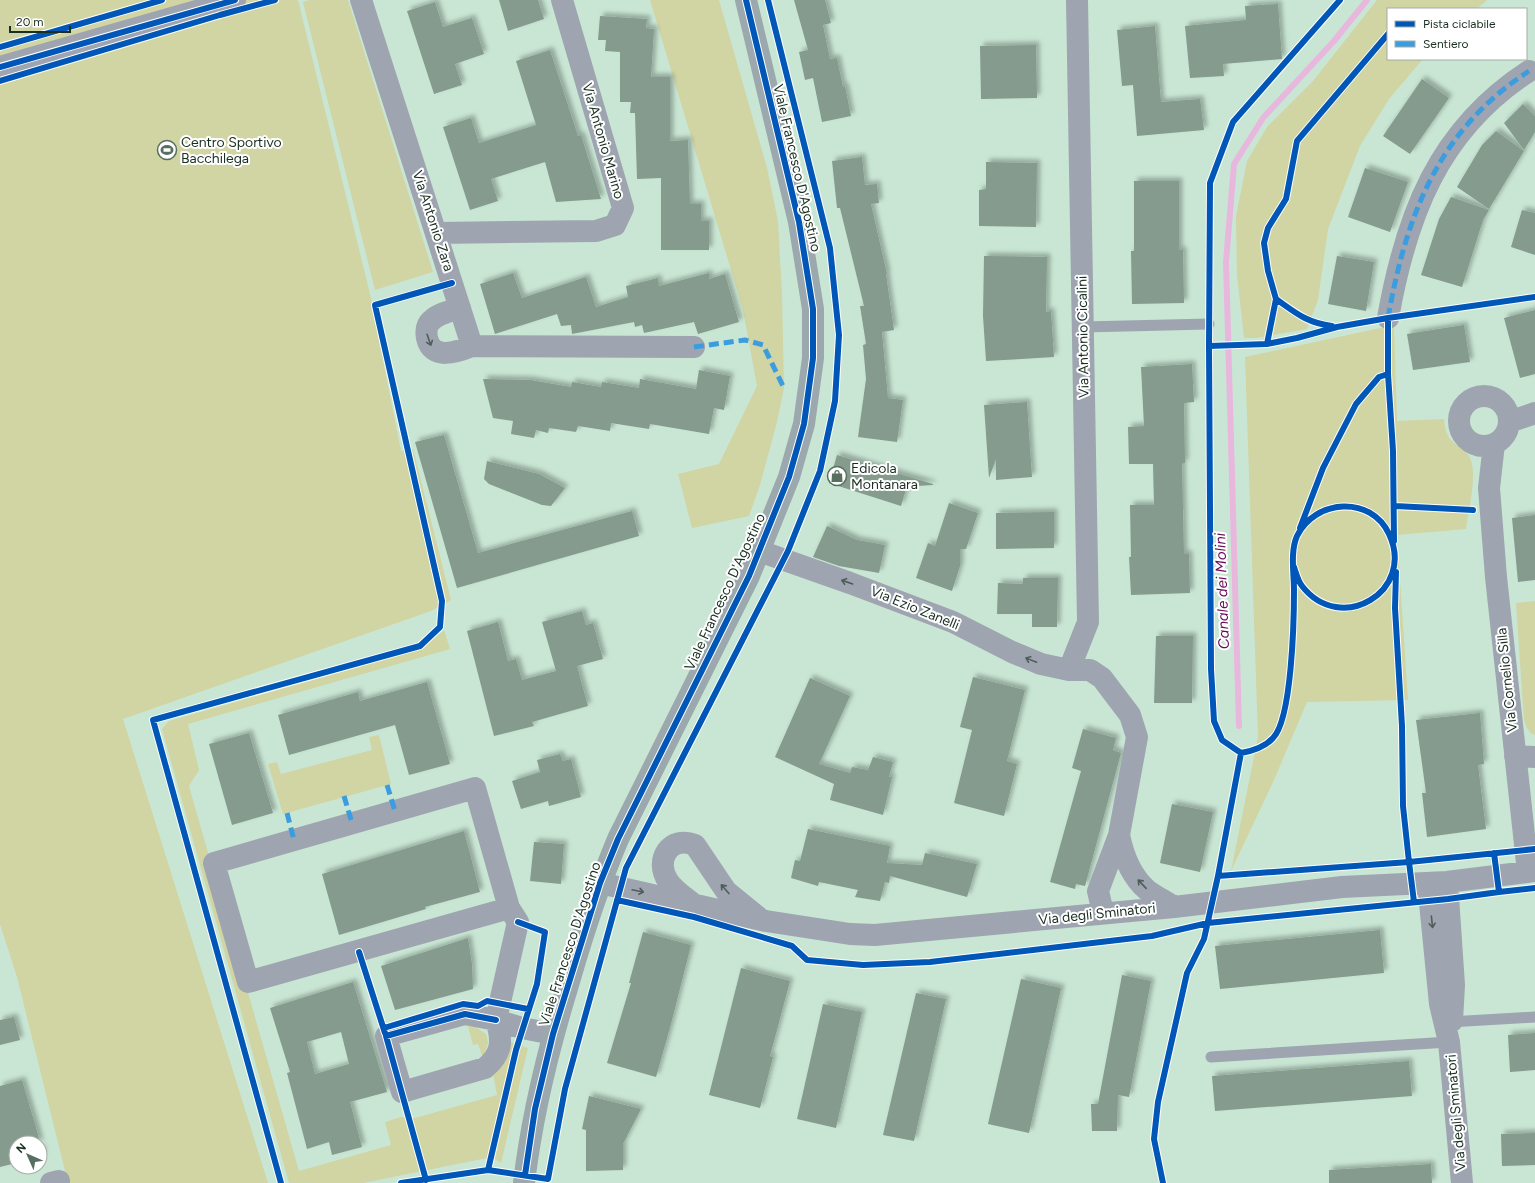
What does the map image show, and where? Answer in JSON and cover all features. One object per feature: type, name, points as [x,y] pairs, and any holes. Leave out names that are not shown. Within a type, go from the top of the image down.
[{"type":"main road","name":"Viale Francesco D'Agostino","points":[[525,1179],[535,1109],[553,1034],[600,883],[618,839],[745,583],[789,477],[804,424],[813,358],[813,309],[799,222],[746,0]]},
{"type":"street","points":[[0,67],[234,0]]},
{"type":"street","name":"Via Antonio Zara","points":[[360,0],[437,233],[472,346]]},
{"type":"street","name":"Via Antonio Marino","points":[[437,233],[596,231],[615,225],[623,208],[562,0]]},
{"type":"street","name":"Via Antonio Cicalini","points":[[1069,670],[1088,622],[1077,0]]},
{"type":"street","points":[[1388,318],[1399,264],[1410,226],[1427,184],[1449,147],[1477,112],[1533,73]]},
{"type":"street","points":[[460,308],[440,315],[430,322],[426,330],[427,340],[432,349],[442,353],[453,354],[472,346],[694,347]]},
{"type":"street","points":[[1486,396],[1500,402],[1507,415],[1505,435],[1485,445],[1466,439],[1460,429],[1459,421],[1464,406],[1470,400],[1486,396]]},
{"type":"street","points":[[1507,415],[1533,414]]},
{"type":"street","name":"Via Cornelio Silla","points":[[1485,445],[1497,592],[1525,756],[1531,871]]},
{"type":"street","name":"Via Ezio Zanelli","points":[[759,551],[850,582],[953,622],[1012,652],[1041,664],[1069,670]]},
{"type":"street","points":[[1069,670],[1095,690],[1120,700],[1130,715],[1137,738],[1119,835],[1098,891],[1103,913]]},
{"type":"street","name":"Viale Francesco D'Agostino","points":[[509,908],[248,982],[214,863],[474,788],[509,908],[518,922],[496,1020],[500,1040],[496,1059],[485,1068],[402,1092],[386,1036],[465,1014],[496,1020],[553,1034]]},
{"type":"street","points":[[1119,835],[1122,852],[1138,880],[1148,890],[1174,907]]},
{"type":"street","name":"Via degli Sminatori","points":[[693,904],[667,881],[663,869],[663,860],[666,852],[675,844],[687,842],[695,845],[726,891],[748,910],[766,921]]},
{"type":"street","points":[[1437,882],[1531,871]]},
{"type":"street","name":"Via degli Sminatori","points":[[600,883],[766,921],[850,934],[875,935],[1174,907],[1342,887],[1437,882],[1462,1183]]},
{"type":"lane","points":[[1083,327],[1209,324]]},
{"type":"lane","points":[[1211,1057],[1449,1029],[1535,1017]]},
{"type":"green space","points":[[0,0],[298,0],[370,294],[401,451],[413,449],[451,600],[431,611],[123,719],[268,1183],[68,1183],[17,977],[0,924]]},
{"type":"green space","points":[[310,0],[348,0],[433,272],[375,290],[303,2]]},
{"type":"green space","points":[[650,0],[719,0],[767,168],[778,221],[782,295],[784,388],[777,422],[760,485],[749,516],[692,528],[678,474],[719,464],[757,386],[743,310]]},
{"type":"green space","points":[[1377,0],[1487,0],[1478,8],[1387,8],[1387,60],[1422,60],[1389,99],[1360,146],[1328,229],[1318,300],[1307,329],[1256,338],[1244,338],[1237,275],[1236,216],[1247,161],[1267,127],[1313,81]]},
{"type":"green space","points":[[1394,325],[1397,421],[1444,419],[1445,429],[1451,440],[1467,453],[1472,465],[1473,483],[1466,529],[1397,535],[1408,700],[1307,702],[1274,780],[1231,871],[1258,737],[1245,357]]},
{"type":"green space","points":[[1535,601],[1535,735],[1529,731],[1524,720],[1516,603]]},
{"type":"green space","points":[[444,630],[450,649],[188,724],[199,770],[189,786],[299,1171],[391,1145],[385,1122],[401,1117],[415,1118],[497,1095],[493,1074],[510,1042],[528,1048],[501,1163],[492,1157],[363,1183],[289,1183],[162,729],[169,721],[422,649]]},
{"type":"green space","points":[[379,735],[391,784],[283,814],[268,764],[277,762],[281,774],[372,750],[369,737]]},
{"type":"green space","points":[[468,1026],[474,1026],[486,1034],[488,1043],[483,1058],[478,1044],[473,1045]]},
{"type":"building","points":[[499,0],[538,0],[544,19],[508,31]]},
{"type":"building","points":[[794,0],[825,0],[831,23],[823,25],[830,59],[837,58],[843,87],[845,86],[851,116],[822,122],[813,78],[805,80],[799,52],[808,50]]},
{"type":"building","points":[[435,2],[443,27],[472,18],[484,54],[455,64],[462,85],[434,94],[407,11]]},
{"type":"building","points":[[1278,4],[1282,59],[1223,64],[1224,76],[1190,78],[1185,26],[1246,20],[1245,6]]},
{"type":"building","points":[[600,16],[647,19],[646,28],[654,29],[651,77],[670,77],[670,141],[688,140],[690,204],[701,204],[701,221],[709,221],[709,250],[661,250],[661,178],[637,179],[635,113],[630,113],[631,102],[620,102],[620,52],[605,51],[606,40],[598,40]]},
{"type":"building","points":[[1155,26],[1161,102],[1200,99],[1204,130],[1137,136],[1133,85],[1122,86],[1117,30]]},
{"type":"building","points":[[1036,45],[1037,98],[981,99],[980,46]]},
{"type":"building","points":[[550,50],[578,136],[581,135],[601,199],[556,202],[545,162],[491,179],[498,201],[470,210],[443,127],[471,118],[479,143],[536,125],[516,61]]},
{"type":"building","points":[[1422,79],[1449,98],[1410,154],[1383,136]]},
{"type":"building","points":[[1523,104],[1535,116],[1535,132],[1524,150],[1504,123]]},
{"type":"building","points":[[1496,131],[1524,151],[1489,209],[1457,187],[1482,145]]},
{"type":"building","points":[[862,157],[865,185],[877,184],[879,203],[871,204],[887,274],[894,330],[882,332],[888,398],[903,400],[897,442],[858,437],[866,379],[863,345],[866,344],[860,306],[864,306],[840,208],[837,208],[832,161]]},
{"type":"building","points":[[986,162],[1037,163],[1036,227],[979,226],[979,190],[986,189]]},
{"type":"building","points":[[1365,168],[1408,182],[1390,232],[1348,217]]},
{"type":"building","points":[[1134,181],[1179,181],[1179,250],[1183,250],[1184,303],[1132,304],[1131,251],[1134,251]]},
{"type":"building","points":[[1451,197],[1489,210],[1483,220],[1462,287],[1421,275],[1439,219]]},
{"type":"building","points":[[1522,210],[1535,213],[1535,255],[1511,247]]},
{"type":"building","points":[[984,256],[1047,257],[1046,312],[1051,311],[1054,357],[986,361],[983,316]]},
{"type":"building","points":[[1337,256],[1374,262],[1366,311],[1328,304]]},
{"type":"building","points":[[513,273],[522,298],[586,277],[596,307],[628,297],[626,286],[658,278],[659,286],[709,273],[709,279],[725,274],[739,322],[698,334],[694,322],[644,333],[642,325],[635,327],[634,322],[572,334],[571,325],[561,326],[557,314],[495,334],[480,284]]},
{"type":"building","points":[[1535,310],[1535,374],[1520,378],[1504,318]]},
{"type":"building","points":[[1464,325],[1470,362],[1413,370],[1407,334]]},
{"type":"building","points":[[1192,364],[1194,402],[1184,403],[1185,463],[1182,463],[1184,554],[1189,554],[1190,593],[1131,595],[1129,557],[1131,557],[1130,505],[1154,505],[1153,464],[1129,464],[1128,427],[1144,426],[1141,367]]},
{"type":"building","points":[[699,370],[730,376],[724,410],[714,408],[709,434],[650,424],[649,429],[611,423],[610,431],[578,426],[576,432],[549,428],[548,433],[536,430],[534,438],[511,434],[513,421],[493,418],[483,379],[530,380],[571,387],[572,382],[601,387],[602,382],[639,388],[640,379],[696,389]]},
{"type":"building","points":[[1027,402],[1032,477],[996,480],[996,459],[989,478],[984,405]]},
{"type":"building","points":[[444,435],[478,553],[632,511],[639,536],[457,588],[415,442]]},
{"type":"building","points":[[837,455],[933,485],[900,487],[906,489],[901,506],[829,483]]},
{"type":"building","points":[[487,461],[539,474],[565,488],[551,506],[542,505],[489,484],[484,479]]},
{"type":"building","points":[[949,503],[978,513],[966,549],[960,549],[960,566],[952,591],[916,578],[928,543],[935,546]]},
{"type":"building","points":[[1054,512],[1054,548],[996,549],[996,513]]},
{"type":"building","points":[[1535,515],[1535,580],[1518,582],[1512,518]]},
{"type":"building","points":[[827,526],[857,540],[885,545],[879,573],[839,566],[813,557]]},
{"type":"building","points":[[1023,578],[1058,578],[1057,627],[1032,627],[1032,614],[997,614],[998,583],[1023,584]]},
{"type":"building","points":[[582,611],[586,625],[593,623],[603,659],[577,666],[588,706],[532,722],[534,726],[494,736],[467,631],[498,622],[508,661],[516,659],[522,680],[556,671],[542,622]]},
{"type":"building","points":[[1156,636],[1193,636],[1192,703],[1154,703]]},
{"type":"building","points":[[973,677],[1025,690],[1007,761],[1017,764],[1004,816],[954,803],[972,730],[960,727]]},
{"type":"building","points":[[810,678],[850,696],[819,764],[850,773],[852,767],[868,770],[873,757],[893,762],[889,777],[892,777],[883,815],[830,800],[834,784],[775,757]]},
{"type":"building","points":[[427,682],[450,764],[409,775],[395,725],[289,755],[278,715],[358,692],[360,701]]},
{"type":"building","points":[[1480,713],[1484,764],[1478,765],[1486,829],[1427,837],[1422,793],[1426,793],[1416,720]]},
{"type":"building","points":[[1083,729],[1116,738],[1113,750],[1121,753],[1085,886],[1076,884],[1075,889],[1050,882],[1081,771],[1072,768]]},
{"type":"building","points":[[249,733],[273,813],[232,825],[209,744]]},
{"type":"building","points":[[560,754],[563,761],[571,759],[581,797],[549,806],[548,801],[521,809],[512,781],[540,772],[537,760]]},
{"type":"building","points":[[1172,804],[1213,812],[1200,872],[1160,863]]},
{"type":"building","points":[[808,829],[890,846],[887,863],[922,865],[925,853],[977,864],[967,897],[890,876],[889,883],[885,882],[880,901],[855,897],[858,890],[819,882],[818,886],[791,878],[795,860],[800,861]]},
{"type":"building","points":[[464,831],[480,892],[425,907],[426,909],[339,935],[322,874]]},
{"type":"building","points":[[534,842],[564,844],[561,884],[530,881]]},
{"type":"building","points":[[1380,930],[1384,973],[1220,989],[1215,946]]},
{"type":"building","points":[[643,932],[691,945],[656,1077],[607,1063],[631,983],[629,983]]},
{"type":"building","points":[[468,938],[472,964],[473,989],[395,1010],[381,966]]},
{"type":"building","points":[[741,968],[790,981],[770,1056],[773,1057],[760,1108],[709,1095]]},
{"type":"building","points":[[1122,975],[1151,981],[1129,1097],[1118,1095],[1117,1131],[1092,1131],[1091,1104],[1098,1104]]},
{"type":"building","points":[[1021,979],[1061,988],[1029,1133],[988,1124]]},
{"type":"building","points":[[353,982],[387,1092],[350,1102],[362,1147],[332,1155],[329,1142],[307,1149],[287,1073],[290,1072],[270,1008]],"holes":[[[341,1032],[349,1064],[315,1074],[307,1042]]]},
{"type":"building","points":[[916,993],[946,999],[914,1141],[883,1135]]},
{"type":"building","points":[[823,1004],[862,1012],[836,1128],[797,1119]]},
{"type":"building","points":[[14,1017],[20,1040],[0,1045],[0,1020]]},
{"type":"building","points":[[1535,1033],[1535,1070],[1510,1072],[1508,1035]]},
{"type":"building","points":[[1409,1061],[1412,1096],[1215,1111],[1212,1076]]},
{"type":"building","points":[[22,1080],[38,1135],[8,1135],[8,1165],[0,1167],[0,1086]]},
{"type":"building","points":[[589,1096],[641,1109],[623,1144],[623,1170],[586,1171],[586,1130],[582,1129]]},
{"type":"building","points":[[1535,1133],[1535,1165],[1502,1166],[1501,1134]]},
{"type":"building","points":[[1431,1164],[1432,1183],[1329,1183],[1329,1170]]},
{"type":"waterway","name":"Canale dei Molini","points":[[1239,726],[1226,262],[1234,164],[1263,118],[1334,41],[1367,0]]},
{"type":"marked path","points":[[1388,318],[1395,281],[1405,245],[1431,178],[1449,148],[1471,120],[1498,94],[1529,71]]},
{"type":"marked path","points":[[694,347],[745,340],[763,345],[784,388]]},
{"type":"marked path","points":[[387,785],[395,811]]},
{"type":"marked path","points":[[344,796],[352,823]]},
{"type":"marked path","points":[[287,813],[294,840]]},
{"type":"cycle path","points":[[0,47],[162,0]]},
{"type":"cycle path","points":[[0,67],[235,0]]},
{"type":"cycle path","points":[[0,81],[275,0]]},
{"type":"cycle path","points":[[525,1175],[535,1109],[553,1034],[600,883],[618,839],[749,576],[789,477],[804,424],[813,358],[813,309],[799,222],[746,0]]},
{"type":"cycle path","points":[[401,1183],[488,1170],[548,1179],[565,1089],[626,868],[788,551],[820,471],[835,401],[839,335],[830,248],[768,0]]},
{"type":"cycle path","points":[[1163,1183],[1154,1139],[1158,1102],[1187,973],[1204,939],[1218,876],[1241,753],[1222,740],[1214,721],[1211,669],[1209,346],[1210,183],[1233,122],[1340,0]]},
{"type":"cycle path","points":[[1267,344],[1276,299],[1268,271],[1264,243],[1268,228],[1286,199],[1297,141],[1387,35]]},
{"type":"cycle path","points":[[281,1183],[153,720],[420,646],[440,627],[442,601],[375,305],[452,283]]},
{"type":"cycle path","points":[[1209,346],[1267,344],[1297,338],[1337,327],[1388,318],[1535,297]]},
{"type":"cycle path","points":[[1276,299],[1309,320],[1323,325],[1332,326]]},
{"type":"cycle path","points":[[1388,318],[1388,374]]},
{"type":"cycle path","points":[[1300,528],[1323,468],[1356,404],[1379,377],[1388,374],[1393,451],[1394,541]]},
{"type":"cycle path","points":[[1241,753],[1258,748],[1270,741],[1279,727],[1284,711],[1291,668],[1294,604],[1293,563],[1294,549],[1297,536],[1305,524],[1316,515],[1329,509],[1343,506],[1357,508],[1370,513],[1381,521],[1389,534],[1395,555],[1392,573],[1384,589],[1370,600],[1354,607],[1336,607],[1318,600],[1302,586],[1294,567]]},
{"type":"cycle path","points":[[1395,506],[1473,510]]},
{"type":"cycle path","points":[[1396,572],[1395,608],[1402,726],[1403,806],[1409,862],[1535,849]]},
{"type":"cycle path","points":[[1494,853],[1499,892],[1535,888]]},
{"type":"cycle path","points":[[1218,876],[1409,862],[1414,902]]},
{"type":"cycle path","points":[[617,900],[694,917],[792,946],[807,960],[863,965],[930,962],[1152,936],[1208,923],[1448,899],[1499,892]]},
{"type":"cycle path","points":[[488,1170],[516,1050],[537,984],[545,932],[518,922]]},
{"type":"cycle path","points":[[359,952],[385,1033]]},
{"type":"cycle path","points":[[384,1028],[463,1004],[478,1006],[487,1001],[528,1009]]},
{"type":"cycle path","points":[[426,1180],[386,1036],[465,1014],[496,1020]]},
{"type":"place","name":"Centro Sportivo Bacchilega","points":[[167,150]]},
{"type":"place","name":"Edicola Montanara","points":[[837,476]]}]
